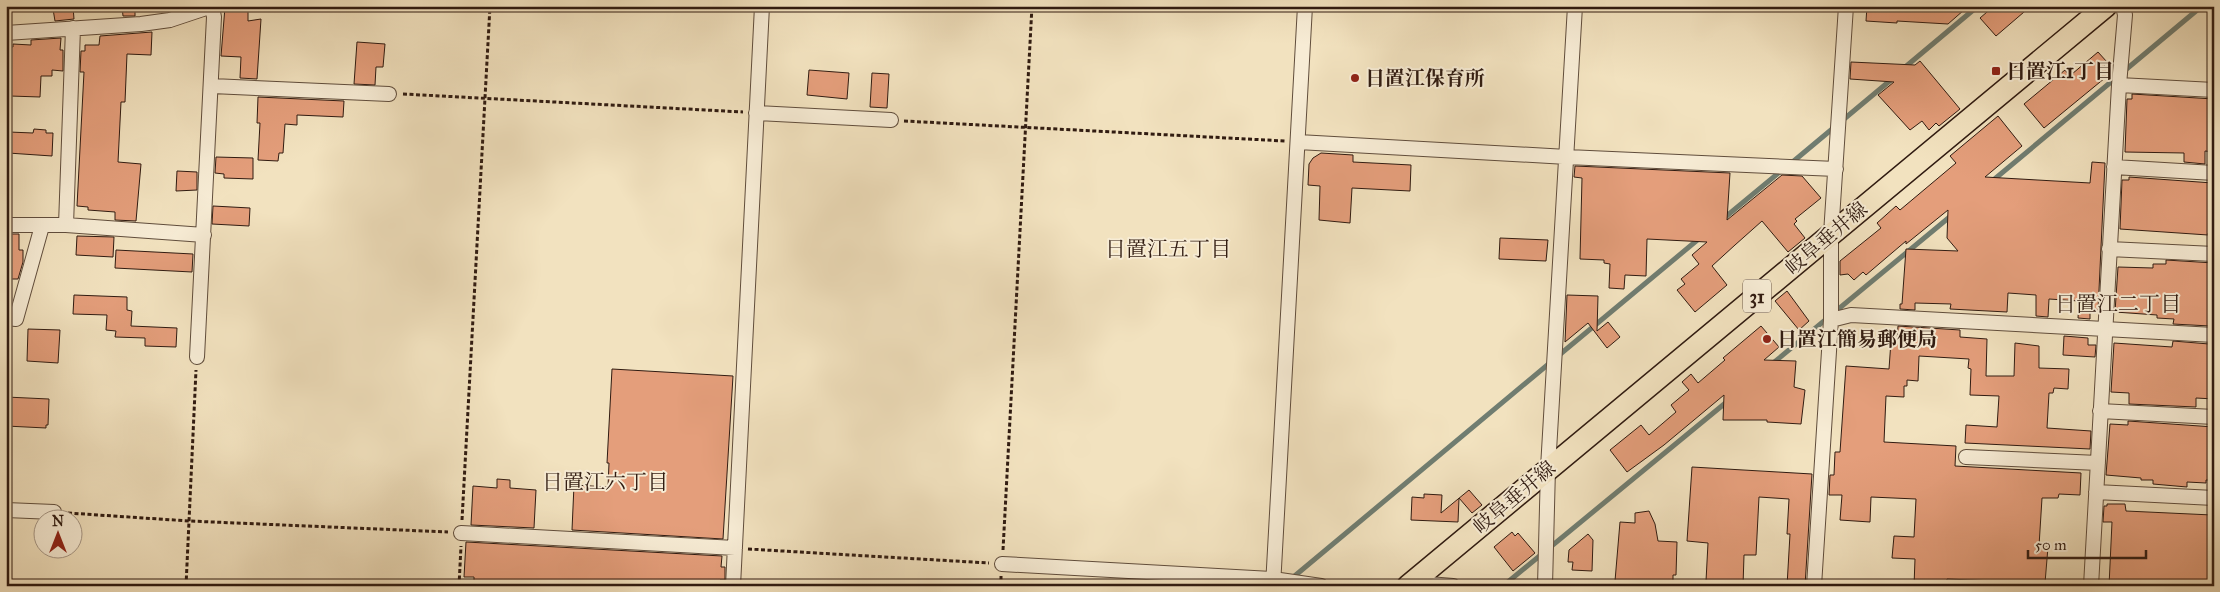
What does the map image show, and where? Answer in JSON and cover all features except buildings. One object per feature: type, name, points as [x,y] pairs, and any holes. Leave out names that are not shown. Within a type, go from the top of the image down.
[{"type":"main road","name":"岐阜垂井線","points":[[1412,583],[2106,6]]},
{"type":"street","points":[[6,33],[141,24],[170,20],[197,8],[212,6],[214,17],[212,86],[197,357]]},
{"type":"street","points":[[733,586],[762,6]]},
{"type":"street","points":[[1273,582],[1305,6]]},
{"type":"street","points":[[1545,586],[1548,468],[1575,6]]},
{"type":"street","points":[[1814,586],[1831,320],[1831,234],[1846,6]]},
{"type":"street","points":[[2091,586],[2104,329],[2125,16],[2123,6]]},
{"type":"street","points":[[66,225],[74,28]]},
{"type":"street","points":[[2119,85],[2214,90]]},
{"type":"street","points":[[212,86],[389,94]]},
{"type":"street","points":[[756,113],[891,120]]},
{"type":"street","points":[[1298,142],[1566,157],[1836,169]]},
{"type":"street","points":[[2114,167],[2214,173]]},
{"type":"street","points":[[6,225],[66,225],[204,235]]},
{"type":"street","points":[[6,318],[16,318],[42,226]]},
{"type":"street","points":[[2109,248],[2214,254]]},
{"type":"street","points":[[1831,320],[1851,315],[2214,335]]},
{"type":"street","points":[[2100,411],[2214,417]]},
{"type":"street","points":[[1966,457],[2098,463]]},
{"type":"street","points":[[2096,492],[2214,498]]},
{"type":"street","points":[[6,510],[32,511]]},
{"type":"street","points":[[461,533],[735,548]]},
{"type":"street","points":[[1002,564],[1321,586]]},
{"type":"street","points":[[1412,583],[1453,586]]},
{"type":"path","points":[[459,586],[490,6]]},
{"type":"path","points":[[735,548],[1002,564],[1032,6]]},
{"type":"path","points":[[389,94],[756,113]]},
{"type":"path","points":[[891,120],[1298,142]]},
{"type":"path","points":[[186,586],[197,357]]},
{"type":"path","points":[[82,514],[189,521],[461,533]]},
{"type":"waterway","points":[[1904,68],[1978,6]]},
{"type":"waterway","points":[[2123,72],[2202,6]]},
{"type":"waterway","points":[[1991,182],[2117,77]]},
{"type":"waterway","points":[[1789,165],[1892,79]]},
{"type":"waterway","points":[[1723,219],[1782,170]]},
{"type":"waterway","points":[[1772,364],[1952,215]]},
{"type":"waterway","points":[[1558,356],[1701,237]]},
{"type":"waterway","points":[[1291,579],[1551,362]]},
{"type":"waterway","points":[[1503,586],[1729,400]]},
{"type":"place","name":"日置江1丁目","points":[[1996,71]]},
{"type":"place","name":"日置江保育所","points":[[1355,78]]},
{"type":"place","name":"日置江簡易郵便局","points":[[1767,339]]},
{"type":"district","name":"日置江五丁目","points":[[1168,249]]},
{"type":"district","name":"日置江二丁目","points":[[2118,304]]},
{"type":"district","name":"日置江六丁目","points":[[605,482]]}]
